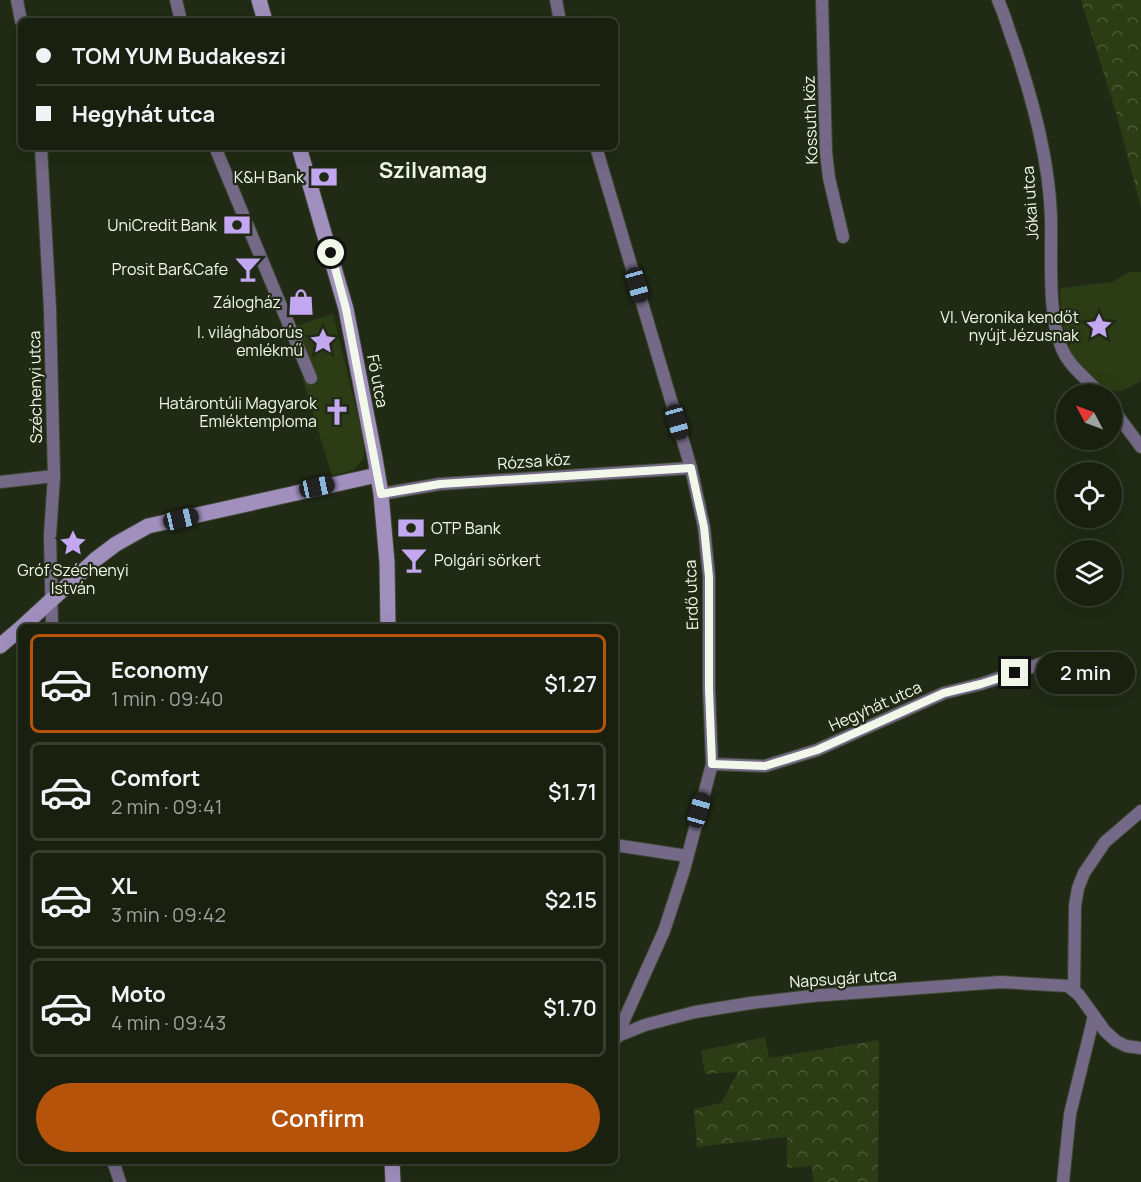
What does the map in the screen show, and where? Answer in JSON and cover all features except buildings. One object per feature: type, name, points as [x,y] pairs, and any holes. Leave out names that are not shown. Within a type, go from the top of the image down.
[{"type":"main road","points":[[260,0],[264,18]]},
{"type":"main road","name":"Fő utca","points":[[300,150],[346,309],[381,494],[387,562],[388,624]]},
{"type":"main road","points":[[26,624],[96,559],[116,544],[148,526],[377,475]]},
{"type":"main road","points":[[0,646],[18,631]]},
{"type":"main road","points":[[392,1164],[393,1182]]},
{"type":"street","points":[[17,0],[20,18]]},
{"type":"street","points":[[176,0],[180,18]]},
{"type":"street","points":[[556,0],[559,18]]},
{"type":"street","name":"Kossuth köz","points":[[822,0],[826,152],[829,178],[843,237]]},
{"type":"street","name":"Jókai utca","points":[[998,0],[1030,93],[1047,175],[1051,218],[1050,267],[1056,326],[1062,350],[1091,384]]},
{"type":"street","name":"Széchenyi utca","points":[[41,150],[50,309],[54,476],[50,535],[52,624]]},
{"type":"street","points":[[216,150],[311,378]]},
{"type":"street","name":"Erdő utca","points":[[598,150],[691,468],[704,527],[709,577],[712,764],[664,931],[618,1036]]},
{"type":"street","points":[[1122,421],[1141,447]]},
{"type":"street","name":"Rózsa köz","points":[[381,494],[440,484],[691,468]]},
{"type":"street","points":[[0,482],[54,476]]},
{"type":"street","name":"Hegyhát utca","points":[[712,764],[765,766],[817,750],[944,693],[981,684],[1049,661]]},
{"type":"street","points":[[1141,810],[1106,842],[1084,873],[1078,888],[1075,906],[1074,990],[1105,1031],[1116,1041],[1126,1046],[1141,1048]]},
{"type":"street","points":[[618,845],[687,856]]},
{"type":"street","name":"Napsugár utca","points":[[618,1038],[645,1025],[695,1012],[802,997],[1001,982],[1060,985],[1074,990]]},
{"type":"street","points":[[1063,1182],[1070,1114],[1094,1016]]},
{"type":"street","points":[[114,1164],[120,1182]]},
{"type":"green space","points":[[1081,0],[1141,0],[1141,208],[1117,116]]},
{"type":"green space","points":[[1129,272],[1141,272],[1141,381],[1122,390],[1122,384],[1099,384],[1083,368],[1067,347],[1071,344],[1063,326],[1070,319],[1066,314],[1061,313],[1060,288],[1112,282]]},
{"type":"green space","points":[[333,314],[364,441],[364,458],[353,470],[332,476],[303,380],[314,372],[298,325]]},
{"type":"green space","points":[[765,1037],[769,1058],[879,1040],[878,1182],[813,1182],[812,1166],[787,1168],[787,1137],[697,1147],[694,1109],[721,1103],[738,1072],[705,1074],[701,1051]]},
{"type":"place","name":"K&H Bank","points":[[324,177]]},
{"type":"place","name":"UniCredit Bank","points":[[237,225]]},
{"type":"place","name":"Prosit Bar&Cafe","points":[[248,269]]},
{"type":"place","name":"Zálogház","points":[[301,302]]},
{"type":"place","name":"VI. Veronika kendőt nyújt Jézusnak","points":[[1099,326]]},
{"type":"place","name":"I. világháborús emlékmű","points":[[323,341]]},
{"type":"place","name":"Határontúli Magyarok Emléktemploma","points":[[337,412]]},
{"type":"place","name":"OTP Bank","points":[[411,528]]},
{"type":"place","name":"Gróf Széchenyi István","points":[[73,543]]},
{"type":"place","name":"Polgári sörkert","points":[[414,560]]},
{"type":"district","name":"Szilvamag","points":[[433,170]]},
{"type":"route","points":[[331,253],[346,309],[381,494],[440,484],[691,468],[704,527],[709,577],[712,764],[765,766],[817,750],[944,693],[1015,673]]}]
